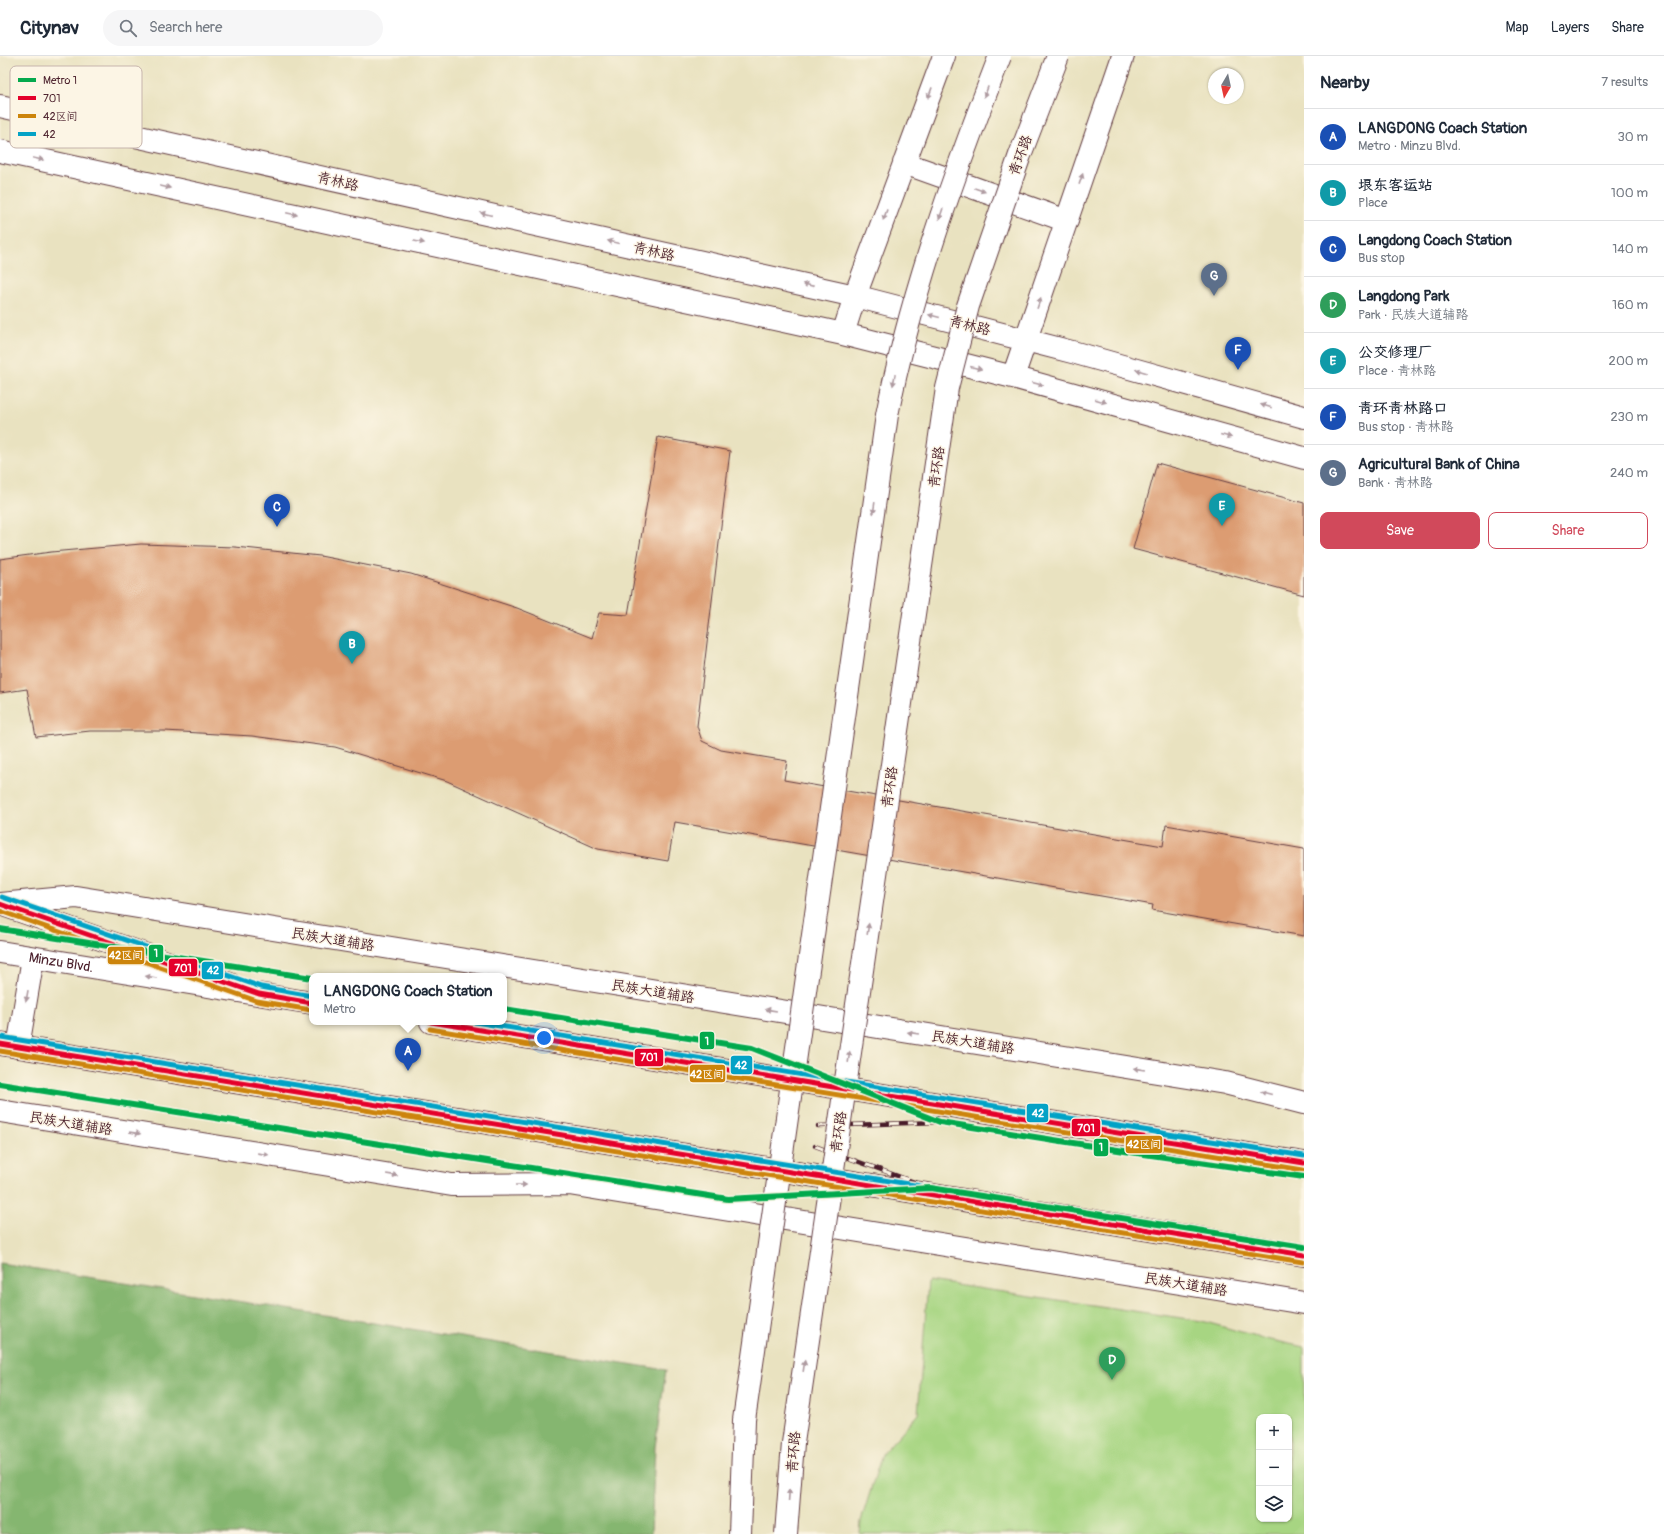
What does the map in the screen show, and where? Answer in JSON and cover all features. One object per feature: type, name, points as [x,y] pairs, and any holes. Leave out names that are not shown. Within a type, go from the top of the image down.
[{"type":"main road","points":[[843,334],[855,296],[944,56]]},
{"type":"main road","points":[[740,1534],[744,1420],[887,415],[898,362],[934,234],[963,150],[1000,56]]},
{"type":"main road","name":"青环路","points":[[786,1534],[793,1443],[947,388],[968,306],[1020,155],[1058,56]]},
{"type":"main road","points":[[1013,377],[1123,56]]},
{"type":"main road","name":"青林路","points":[[0,106],[10,108]]},
{"type":"main road","name":"青林路","points":[[142,138],[855,296],[1026,339],[1304,417]]},
{"type":"main road","points":[[0,151],[843,334],[1013,377],[1304,458]]},
{"type":"main road","points":[[904,163],[1067,221]]},
{"type":"main road","name":"民族大道辅路","points":[[0,904],[76,897],[84,898],[1225,1083],[1304,1103]]},
{"type":"main road","points":[[0,904],[259,994]]},
{"type":"main road","name":"Minzu Blvd.","points":[[0,952],[309,1002]]},
{"type":"main road","points":[[33,958],[6,1047],[1304,1255]]},
{"type":"main road","points":[[450,1025],[1304,1162]]},
{"type":"main road","name":"民族大道辅路","points":[[0,1111],[452,1185],[569,1184],[1304,1303]]},
{"type":"green space","points":[[0,1263],[666,1370],[655,1447],[651,1534],[0,1534]]},
{"type":"green space","points":[[928,1281],[1202,1321],[1270,1340],[1304,1347],[1304,1534],[860,1534],[861,1521],[882,1454],[918,1414]]},
{"type":"building","points":[[658,437],[730,451],[697,726],[702,741],[721,750],[787,761],[784,780],[1163,846],[1166,825],[1304,849],[1304,936],[1152,910],[1153,905],[675,822],[668,861],[598,849],[447,781],[335,747],[252,736],[165,731],[90,731],[36,737],[27,689],[0,693],[0,559],[51,552],[141,544],[235,547],[320,556],[411,574],[517,608],[592,638],[599,613],[628,615]]},
{"type":"building","points":[[1157,463],[1304,503],[1304,595],[1133,549]]},
{"type":"railway","points":[[818,1126],[940,1122]]},
{"type":"railway","points":[[815,1146],[931,1188]]},
{"type":"metro line","name":"1","points":[[0,929],[309,978]]},
{"type":"metro line","name":"1","points":[[507,1009],[752,1048],[940,1122],[1137,1153],[1304,1177]]},
{"type":"metro line","name":"1","points":[[0,1084],[728,1199],[931,1188],[1304,1247]]},
{"type":"transit line","name":"42","points":[[2,897],[261,987],[309,995]]},
{"type":"transit line","name":"701","points":[[0,904],[259,994],[309,1002]]},
{"type":"transit line","name":"42区间","points":[[0,911],[257,1001],[309,1010]]},
{"type":"transit line","name":"701","points":[[450,1025],[1304,1163]]},
{"type":"transit line","name":"42","points":[[494,1025],[1304,1156]]},
{"type":"transit line","name":"42区间","points":[[430,1029],[1303,1170]]},
{"type":"transit line","name":"42","points":[[1,1037],[1304,1248]]},
{"type":"transit line","name":"701","points":[[0,1044],[1304,1255]]},
{"type":"transit line","name":"42区间","points":[[0,1051],[1303,1262]]},
{"type":"place","name":"Agricultural Bank of China","points":[[1214,296]]},
{"type":"place","name":"青环青林路口","points":[[1238,370]]},
{"type":"place","name":"公交修理厂","points":[[1222,526]]},
{"type":"place","name":"Langdong Coach Station","points":[[277,527]]},
{"type":"place","name":"埌东客运站","points":[[352,664]]},
{"type":"place","name":"LANGDONG Coach Station","points":[[408,1071]]},
{"type":"place","name":"Langdong Park","points":[[1112,1380]]}]
